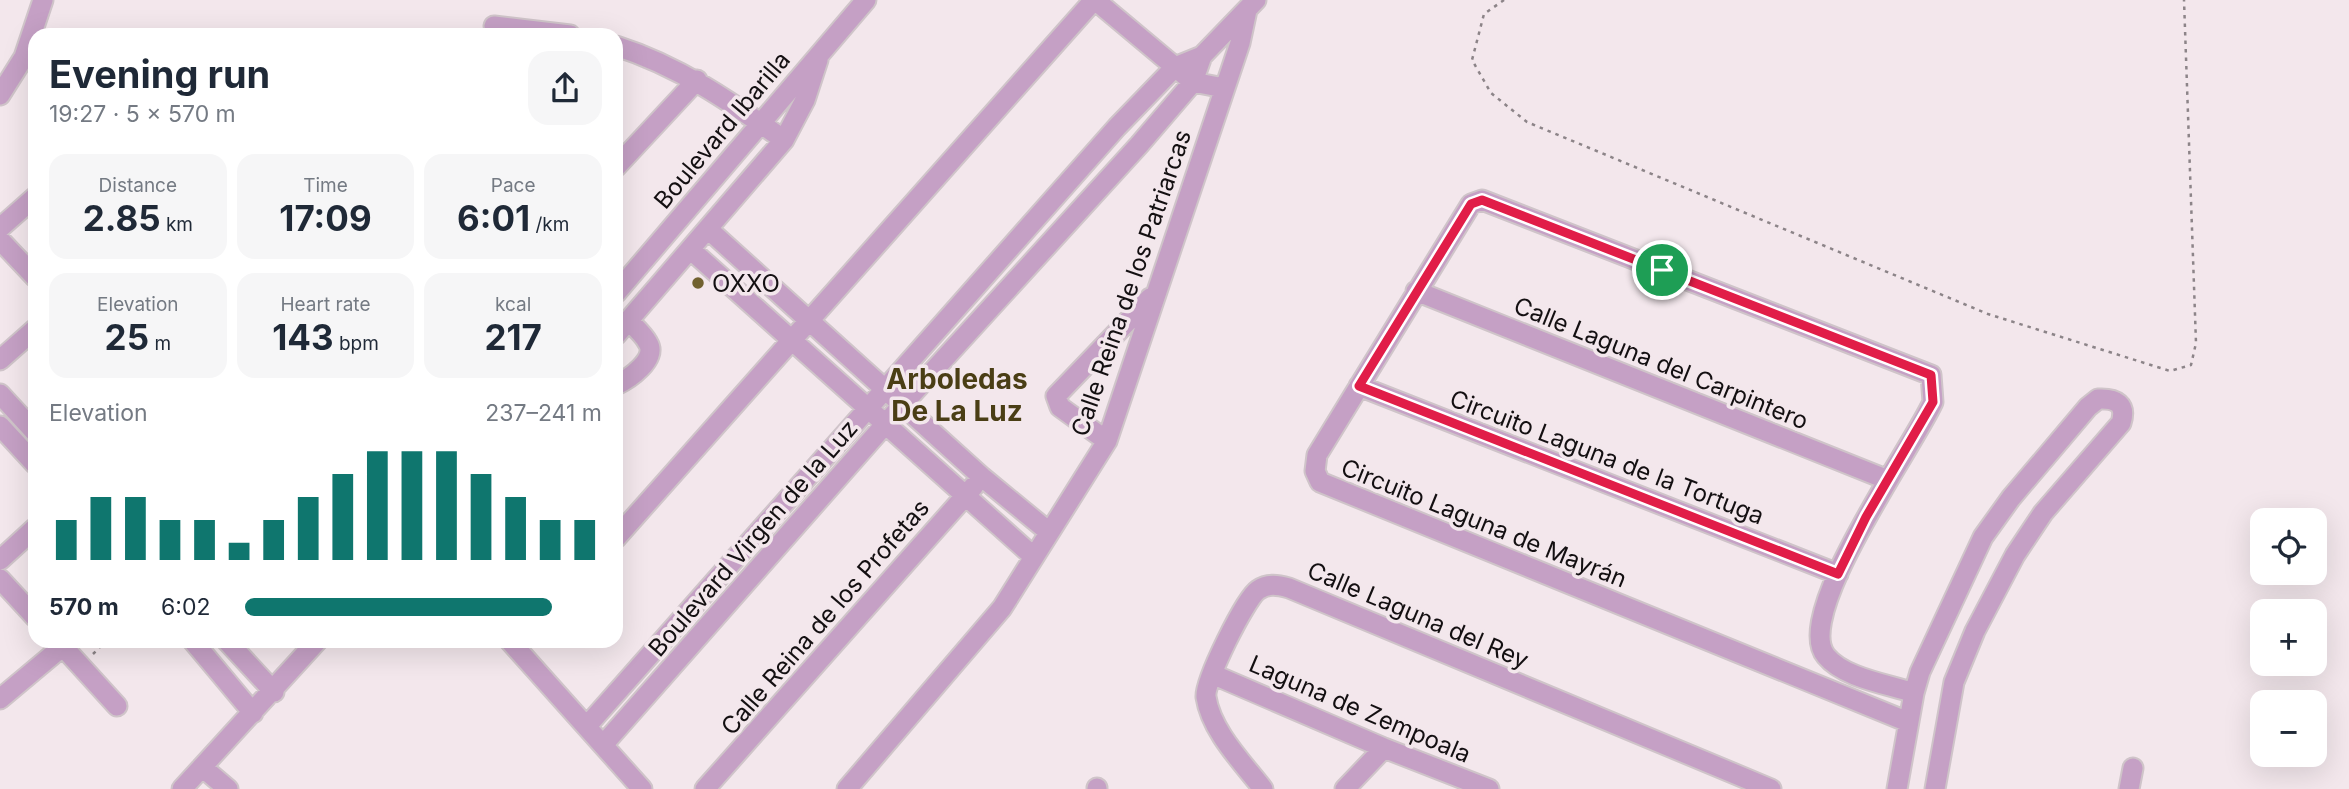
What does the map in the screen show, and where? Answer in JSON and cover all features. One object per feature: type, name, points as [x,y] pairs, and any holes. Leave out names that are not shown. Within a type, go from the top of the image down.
[{"type":"street","points":[[34,28],[43,0]]},
{"type":"street","name":"Boulevard Ibarilla","points":[[623,285],[821,52],[853,8],[866,0]]},
{"type":"street","points":[[623,530],[808,318],[1095,0],[1193,82],[1224,88]]},
{"type":"street","points":[[1175,67],[1202,56],[1252,4]]},
{"type":"street","name":"Calle Reina de los Patriarcas","points":[[847,789],[1002,608],[1107,441],[1252,4]]},
{"type":"street","points":[[494,26],[511,28]]},
{"type":"street","points":[[0,95],[24,58],[28,46]]},
{"type":"street","points":[[623,49],[697,80],[784,141]]},
{"type":"street","points":[[623,327],[784,141],[805,100],[821,52]]},
{"type":"street","points":[[1193,82],[1202,56]]},
{"type":"street","name":"Boulevard Virgen de la Luz","points":[[587,726],[1117,127],[1175,67]]},
{"type":"street","points":[[623,159],[697,80]]},
{"type":"street","name":"Boulevard Virgen de la Luz","points":[[603,745],[903,404],[1193,82]]},
{"type":"street","name":"Circuito Laguna de Mayrán","points":[[1908,722],[1326,486],[1315,471],[1317,455],[1471,204],[1482,200],[1931,375],[1933,402],[1838,574],[1818,630],[1821,648],[1840,667],[1914,693]]},
{"type":"street","points":[[0,228],[28,203]]},
{"type":"street","points":[[709,230],[982,477],[1049,532]]},
{"type":"street","points":[[0,240],[28,269]]},
{"type":"street","points":[[691,250],[1034,557]]},
{"type":"street","name":"Calle Laguna del Carpintero","points":[[1416,291],[1888,480]]},
{"type":"street","points":[[1107,441],[1060,407],[1056,396],[1154,295]]},
{"type":"street","points":[[623,329],[650,344],[650,354],[643,365],[623,380]]},
{"type":"street","points":[[0,360],[28,335]]},
{"type":"street","name":"Circuito Laguna de la Tortuga","points":[[1359,386],[1838,574]]},
{"type":"street","points":[[0,394],[28,424]]},
{"type":"street","points":[[1897,789],[1914,693],[1983,537],[2011,498],[2088,407],[2098,399],[2116,400],[2122,405],[2124,414],[2121,423],[2036,524],[2015,555],[1975,631],[1954,682],[1935,789]]},
{"type":"street","points":[[0,426],[28,456]]},
{"type":"street","name":"Calle Reina de los Profetas","points":[[705,789],[982,477]]},
{"type":"street","points":[[0,560],[28,534]]},
{"type":"street","points":[[0,579],[28,609]]},
{"type":"street","name":"Calle Laguna del Rey","points":[[1263,789],[1226,741],[1210,710],[1206,690],[1252,595],[1264,587],[1280,586],[1761,787]]},
{"type":"street","points":[[1945,618],[1975,631]]},
{"type":"street","points":[[0,699],[55,648]]},
{"type":"street","points":[[63,648],[117,706]]},
{"type":"street","points":[[199,648],[253,713]]},
{"type":"street","points":[[233,648],[274,692]]},
{"type":"street","points":[[182,789],[274,692],[311,648]]},
{"type":"street","points":[[521,648],[642,789]]},
{"type":"street","name":"Laguna de Zempoala","points":[[1212,674],[1384,748],[1489,789]]},
{"type":"street","points":[[1345,789],[1384,748]]},
{"type":"street","points":[[202,767],[228,789]]},
{"type":"street","points":[[2129,789],[2133,768]]},
{"type":"path","points":[[1504,0],[1484,14],[1472,60],[1491,93],[1527,122],[1988,314],[2170,371],[2191,365],[2196,343],[2183,0]]},
{"type":"place","name":"OXXO","points":[[698,283]]},
{"type":"district","name":"Arboledas De La Luz","points":[[957,395]]},
{"type":"route","points":[[1482,200],[1662,270],[1931,375],[1935,393],[1929,411],[1866,517],[1838,574],[1359,386],[1471,204],[1476,201],[1482,200]]}]
